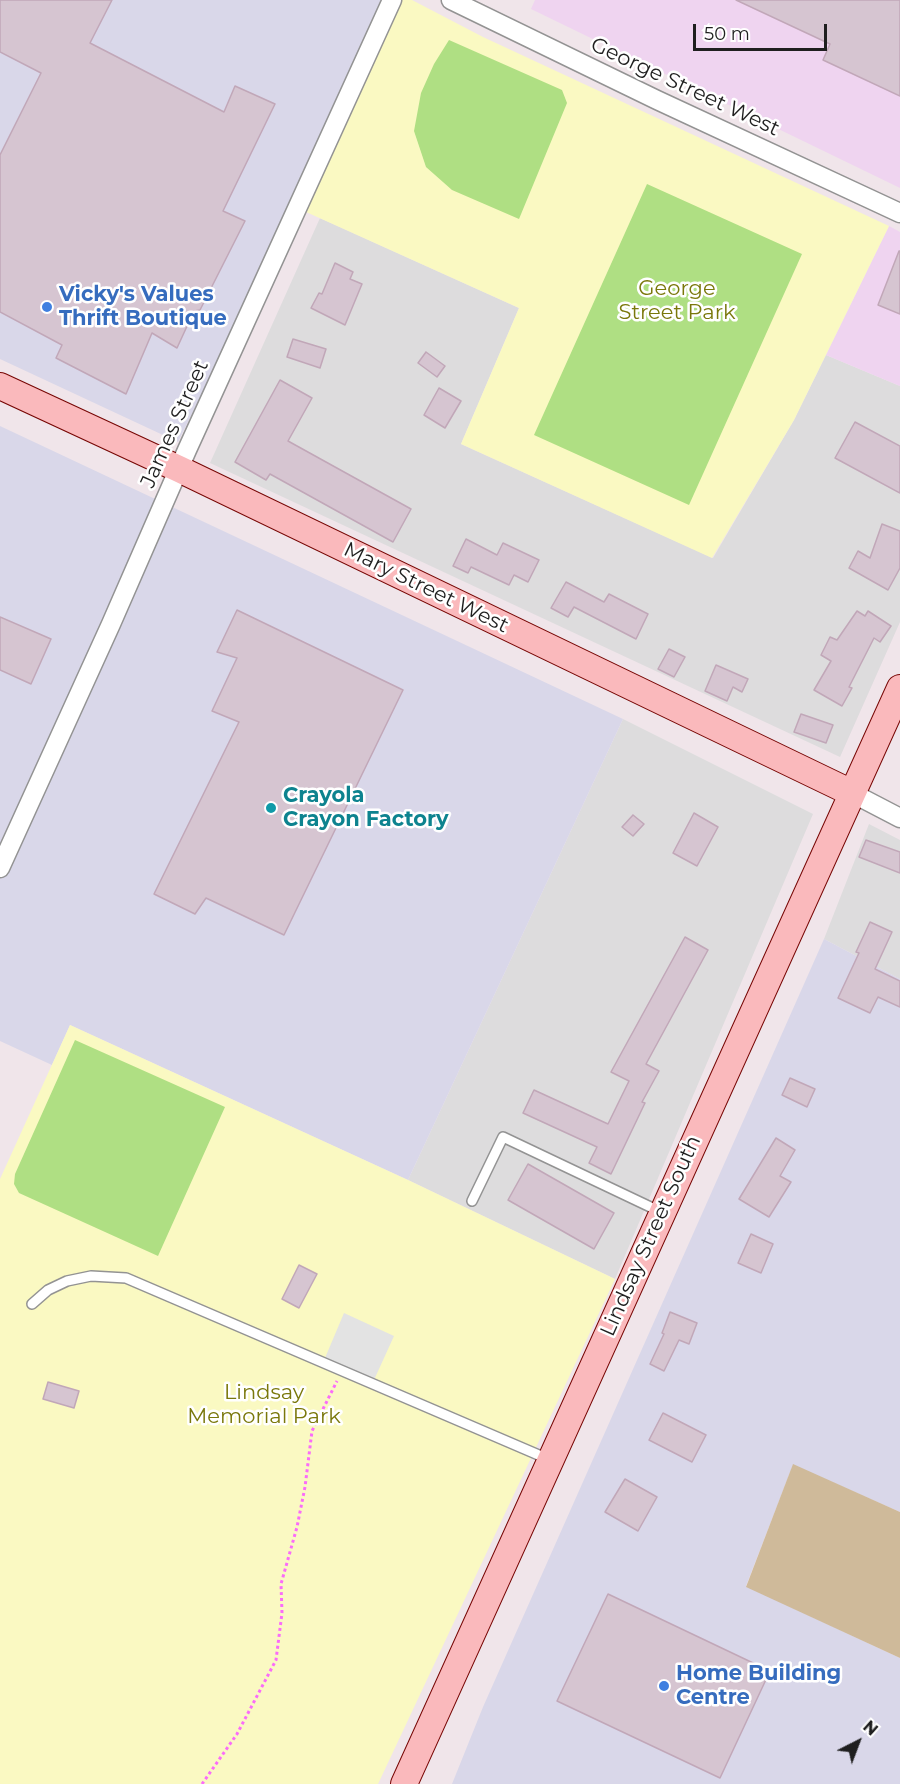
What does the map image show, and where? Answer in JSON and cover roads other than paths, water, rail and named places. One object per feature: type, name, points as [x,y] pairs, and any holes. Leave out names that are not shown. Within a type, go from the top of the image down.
[{"type":"main road","name":"Mary Street West","points":[[0,387],[179,470],[852,793]]},
{"type":"main road","name":"Lindsay Street South","points":[[404,1784],[900,688]]},
{"type":"street","name":"James Street","points":[[0,868],[392,0]]},
{"type":"street","name":"George Street West","points":[[451,0],[657,100],[900,213]]},
{"type":"street","points":[[852,793],[900,818]]},
{"type":"lane","points":[[471,1201],[503,1137],[662,1212]]},
{"type":"lane","points":[[32,1304],[48,1290],[67,1281],[91,1276],[126,1278],[550,1460]]},
{"type":"place","name":"Vicky's Values Thrift Boutique","points":[[47,307]]},
{"type":"place","name":"Crayola Crayon Factory","points":[[271,808]]},
{"type":"place","name":"Home Building Centre","points":[[664,1686]]},
{"type":"park label","name":"George Street Park","points":[[677,301]]},
{"type":"park label","name":"Lindsay Memorial Park","points":[[264,1405]]}]
